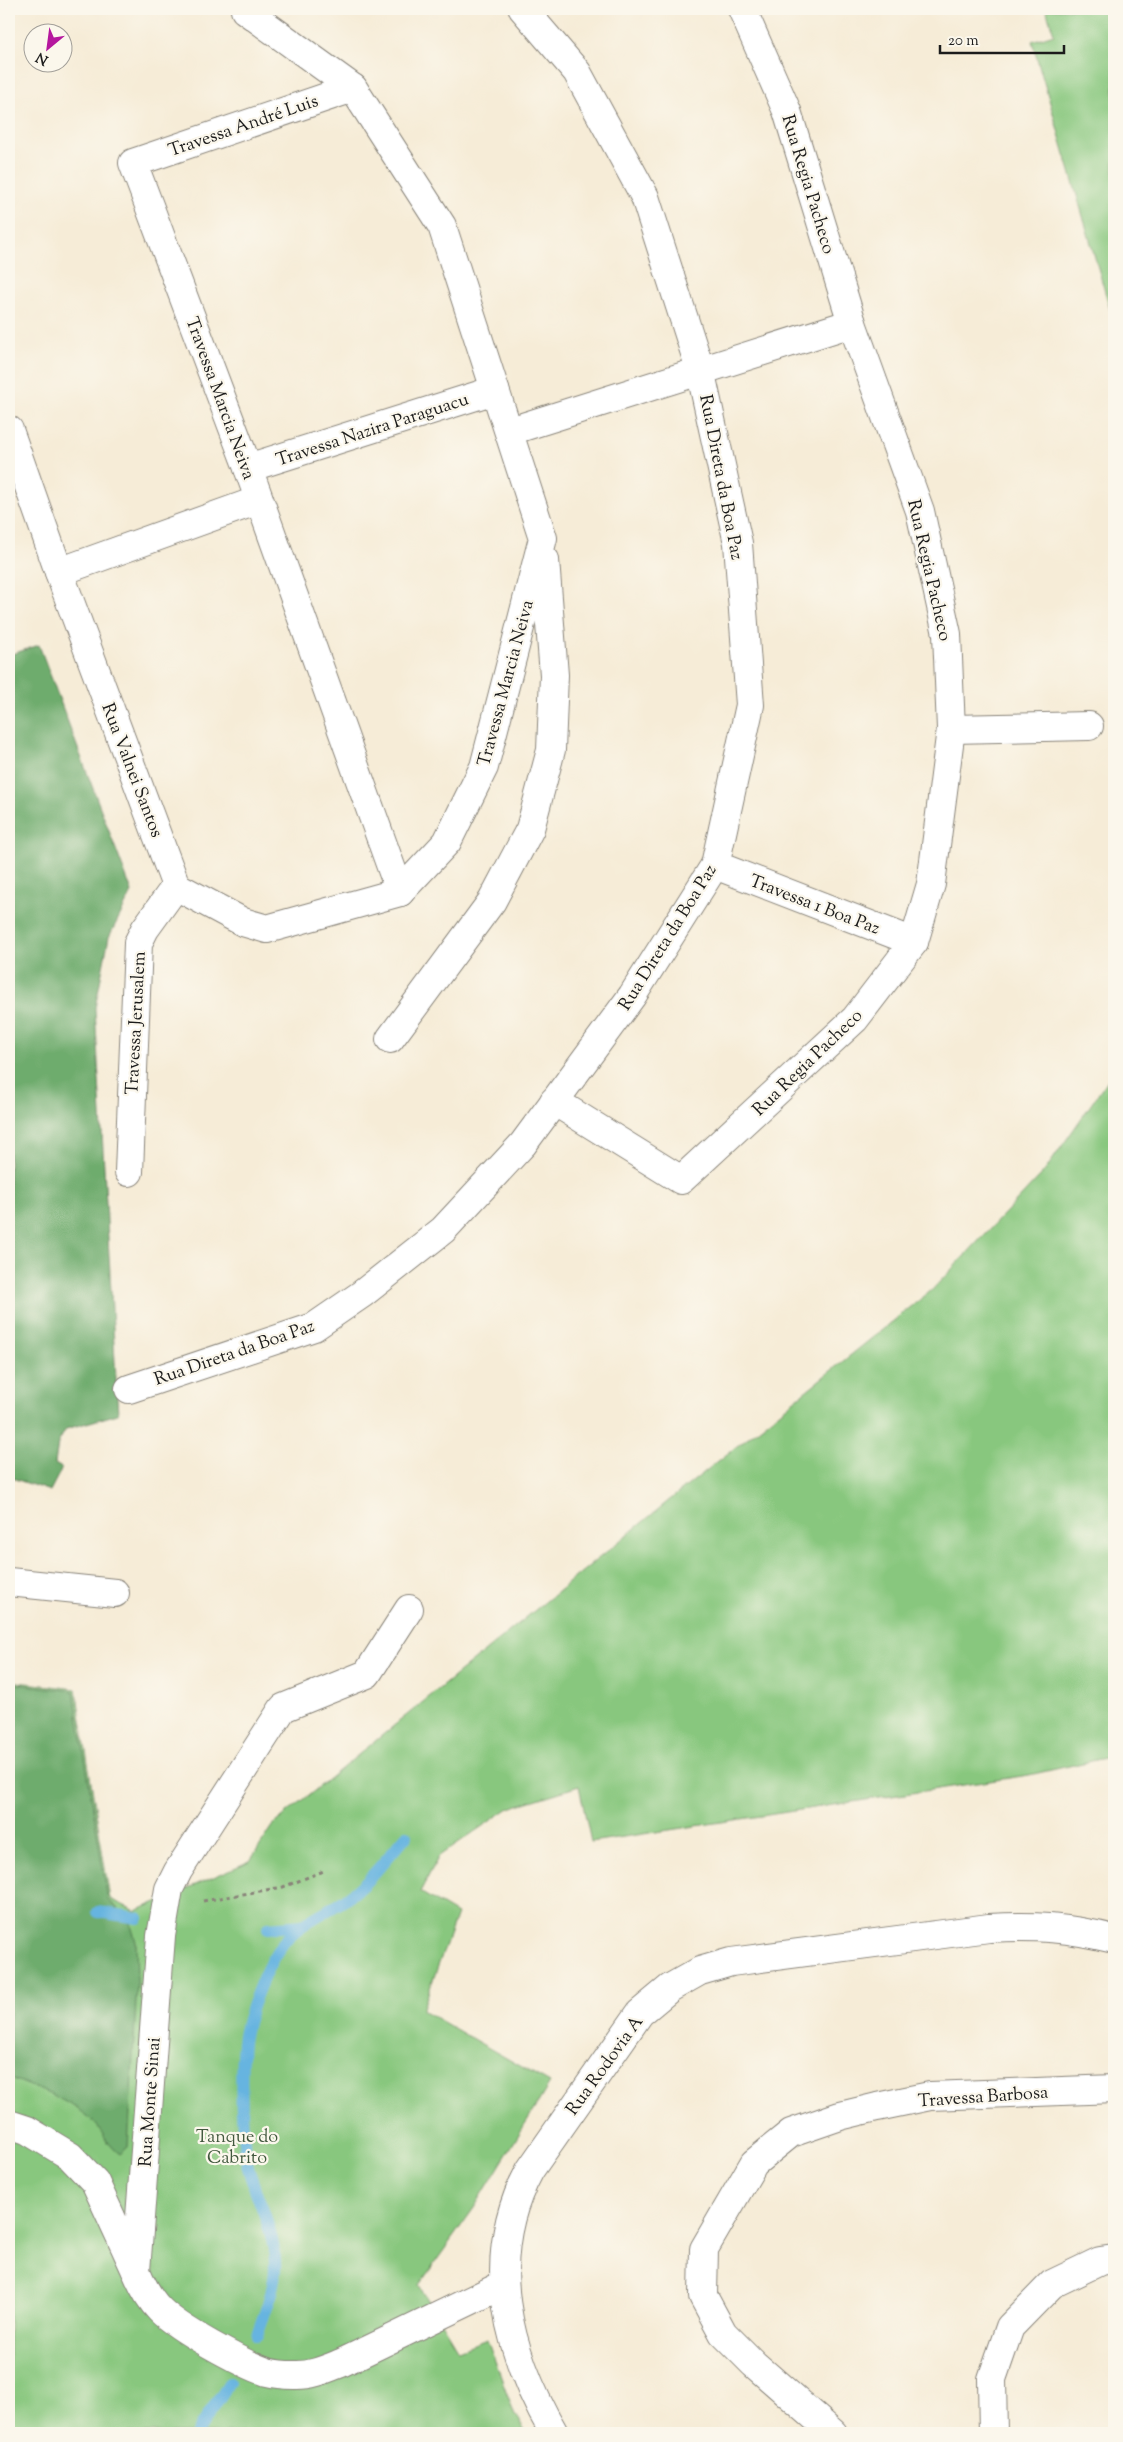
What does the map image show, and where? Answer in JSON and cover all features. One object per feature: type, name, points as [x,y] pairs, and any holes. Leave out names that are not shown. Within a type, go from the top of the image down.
[{"type":"street","name":"Rua Direta da Boa Paz","points":[[129,1389],[314,1327],[362,1294],[443,1230],[523,1144],[632,996],[715,865],[750,704],[738,543],[700,369],[645,197],[577,72],[523,9]]},
{"type":"street","name":"Rua Regia Pacheco","points":[[554,1101],[681,1180],[855,1019],[914,942],[931,884],[951,729],[947,634],[920,511],[852,323],[787,111],[742,9]]},
{"type":"street","points":[[244,10],[353,88],[442,226],[510,431],[543,538],[554,675],[551,750],[530,829],[492,901],[390,1040]]},
{"type":"street","name":"Travessa André Luis","points":[[133,163],[353,88]]},
{"type":"street","name":"Travessa Marcia Neiva","points":[[133,163],[248,468],[400,892],[447,842],[484,767],[543,538]]},
{"type":"street","points":[[510,431],[700,369],[852,323]]},
{"type":"street","name":"Travessa Nazira Paraguacu","points":[[248,468],[495,390]]},
{"type":"street","name":"Rua Valnei Santos","points":[[9,430],[59,572],[176,886]]},
{"type":"street","points":[[59,572],[259,500]]},
{"type":"street","points":[[951,729],[1089,726]]},
{"type":"street","name":"Travessa 1 Boa Paz","points":[[715,865],[914,942]]},
{"type":"street","points":[[176,886],[243,922],[267,929],[400,892]]},
{"type":"street","name":"Travessa Jerusalem","points":[[129,1172],[138,944],[145,929],[176,886]]},
{"type":"street","points":[[9,1582],[115,1593]]},
{"type":"street","name":"Rua Monte Sinai","points":[[136,2271],[164,1907],[169,1889],[178,1871],[283,1708],[367,1674],[409,1609]]},
{"type":"street","name":"Rua Rodovia A","points":[[554,2433],[538,2406],[523,2372],[503,2285],[503,2251],[508,2221],[516,2194],[530,2170],[640,2013],[670,1988],[700,1971],[731,1962],[989,1928],[1031,1925],[1069,1929],[1114,1939]]},
{"type":"street","name":"Travessa Barbosa","points":[[833,2433],[754,2364],[722,2333],[703,2296],[704,2249],[754,2163],[791,2132],[840,2116],[930,2096],[1114,2089]]},
{"type":"street","points":[[9,2124],[27,2130],[70,2156],[95,2182],[145,2291],[160,2310],[204,2340],[267,2372],[295,2376],[319,2372],[503,2285]]},
{"type":"street","points":[[993,2433],[992,2379],[1010,2327],[1052,2284],[1100,2261],[1114,2259]]},
{"type":"path","points":[[164,1907],[283,1887],[326,1870]]},
{"type":"green space","points":[[1046,9],[1114,9],[1114,323],[1032,41],[1054,34]]},
{"type":"green space","points":[[39,645],[132,892],[109,937],[95,1008],[118,1414],[66,1429],[58,1443],[55,1464],[62,1468],[50,1491],[9,1477],[9,655]]},
{"type":"green space","name":"Tanque do Cabrito","points":[[1114,1063],[1114,1756],[1029,1775],[591,1842],[579,1786],[509,1808],[439,1856],[420,1892],[457,1914],[422,2010],[550,2083],[474,2208],[419,2285],[458,2350],[487,2339],[515,2415],[527,2433],[9,2433],[9,1681],[76,1689],[110,1899],[136,1911],[250,1861],[275,1823],[677,1494],[932,1290],[1044,1172],[1110,1077]]},
{"type":"green space","points":[[9,1683],[74,1691],[108,1900],[123,1913],[131,1925],[136,1942],[137,1982],[128,2147],[120,2154],[111,2146],[94,2122],[82,2112],[51,2095],[9,2077]]},
{"type":"waterway","points":[[257,2335],[272,2290],[275,2262],[272,2238],[249,2171],[244,2143],[242,2072],[243,2043],[248,2019],[264,1976],[277,1951],[290,1935],[304,1924],[343,1901],[361,1887],[406,1836]]},
{"type":"waterway","points":[[98,1912],[138,1918]]},
{"type":"waterway","points":[[268,1928],[303,1925]]},
{"type":"waterway","points":[[197,2433],[229,2383]]}]
